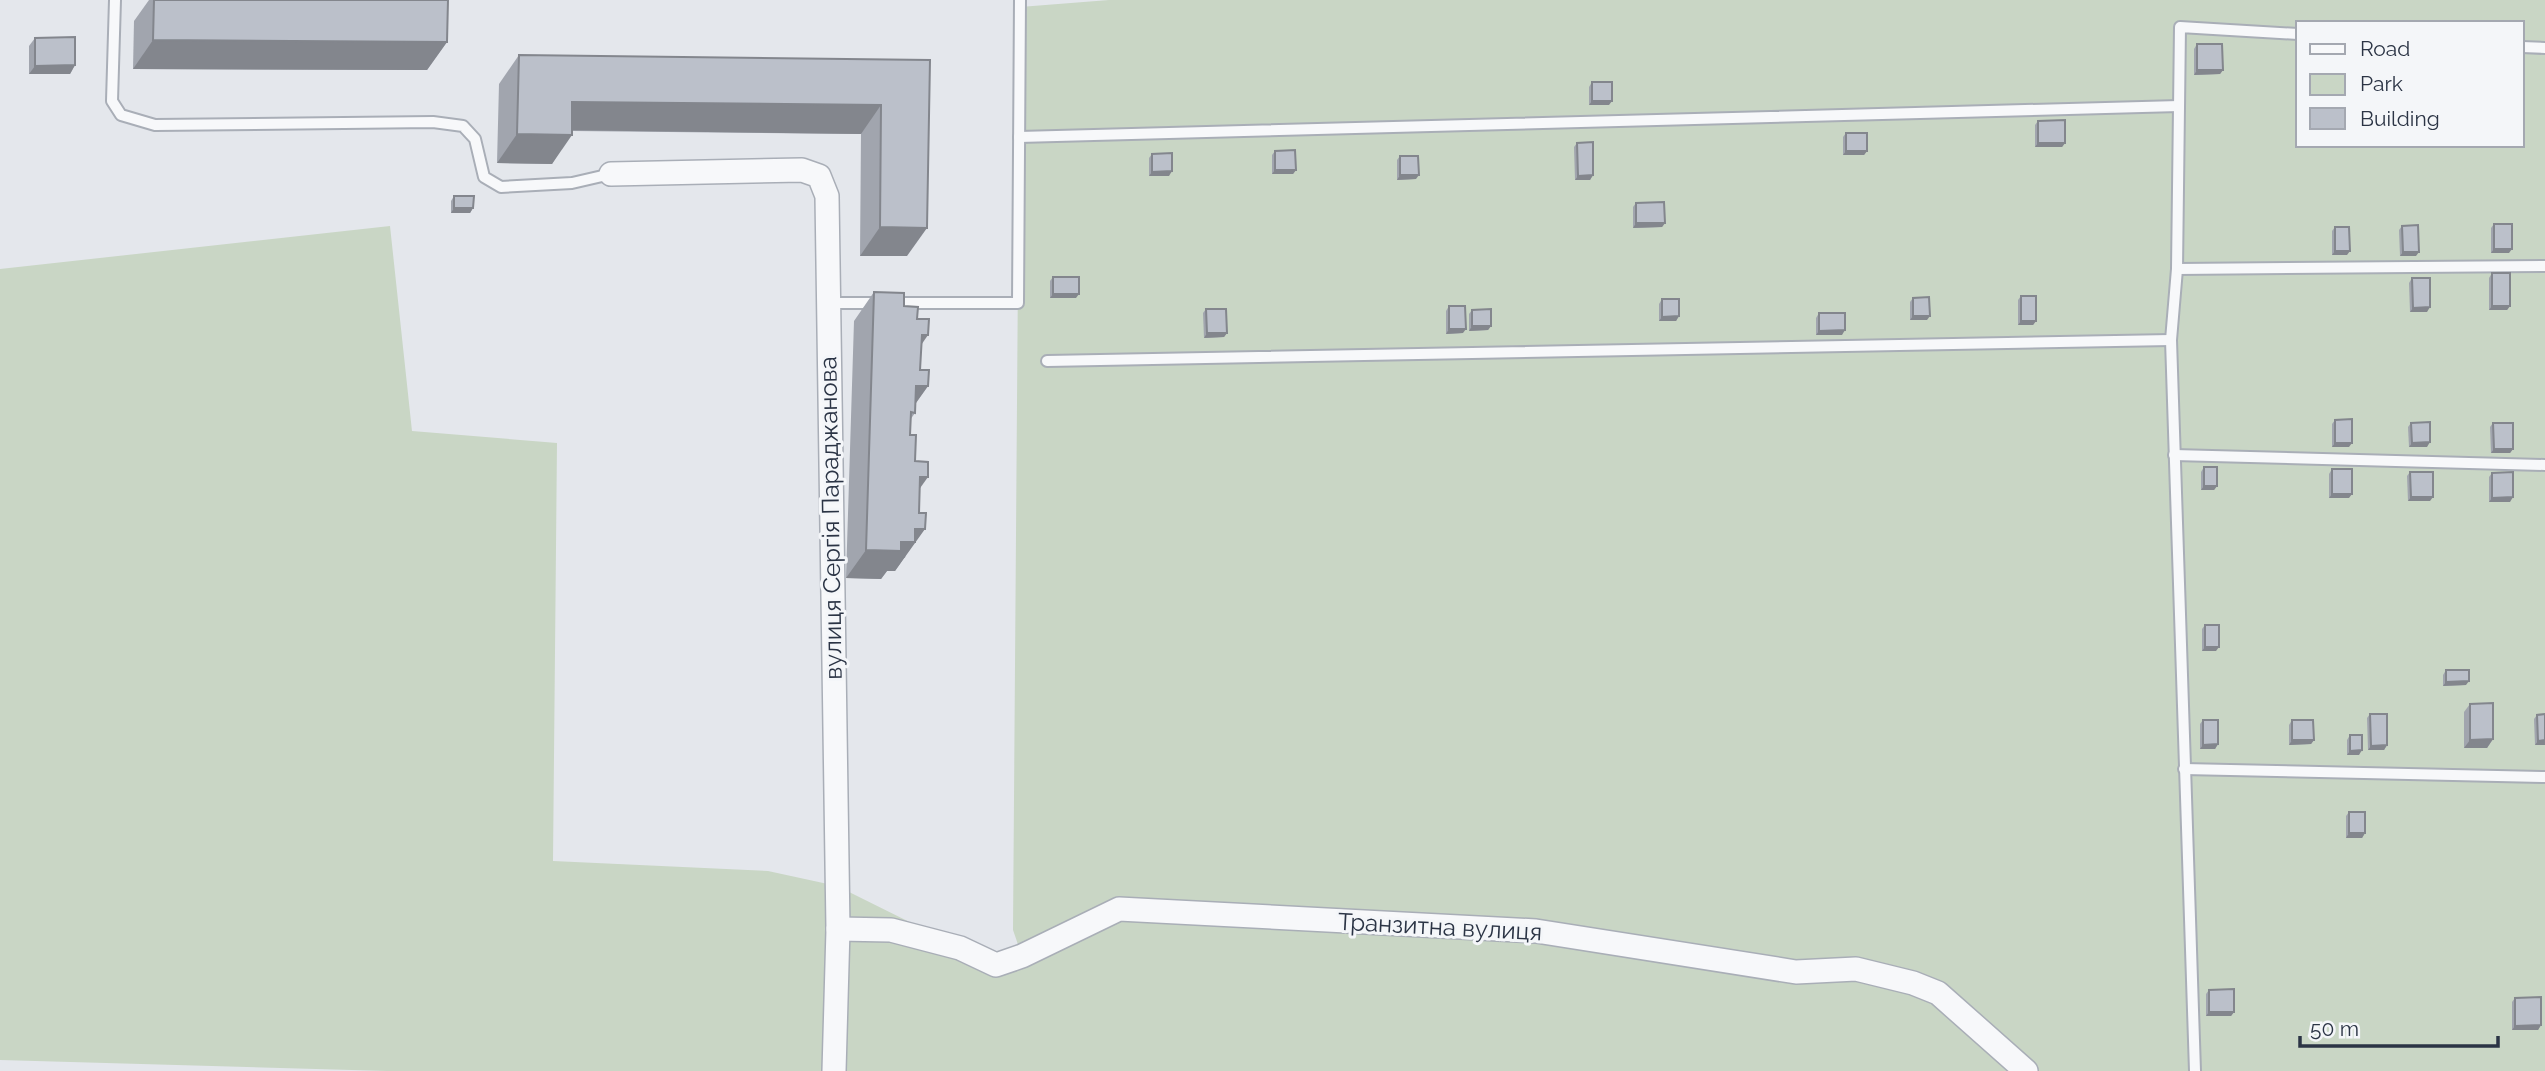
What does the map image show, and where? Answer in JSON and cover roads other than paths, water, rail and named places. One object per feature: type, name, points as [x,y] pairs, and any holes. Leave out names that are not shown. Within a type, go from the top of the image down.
[{"type":"street","name":"вулиця Сергія Параджанова","points":[[611,174],[802,170],[819,176],[827,196],[838,929],[834,1071]]},
{"type":"street","name":"Транзитна вулиця","points":[[838,929],[891,930],[960,948],[996,965],[1022,956],[1119,909],[1536,931],[1796,972],[1856,970],[1913,983],[1938,993],[2026,1071]]},
{"type":"lane","points":[[115,0],[112,101],[121,115],[155,125],[433,122],[463,126],[475,139],[484,177],[501,187],[572,183],[611,174]]},
{"type":"lane","points":[[827,303],[1018,303],[1020,0]]},
{"type":"lane","points":[[2196,1071],[2183,769],[2171,340],[2177,269],[2180,27],[2296,34]]},
{"type":"lane","points":[[2524,47],[2545,48]]},
{"type":"lane","points":[[1019,137],[2179,106]]},
{"type":"lane","points":[[2177,269],[2545,266]]},
{"type":"lane","points":[[1047,361],[2171,340]]},
{"type":"lane","points":[[2174,455],[2545,465]]},
{"type":"lane","points":[[2183,769],[2545,777]]}]
